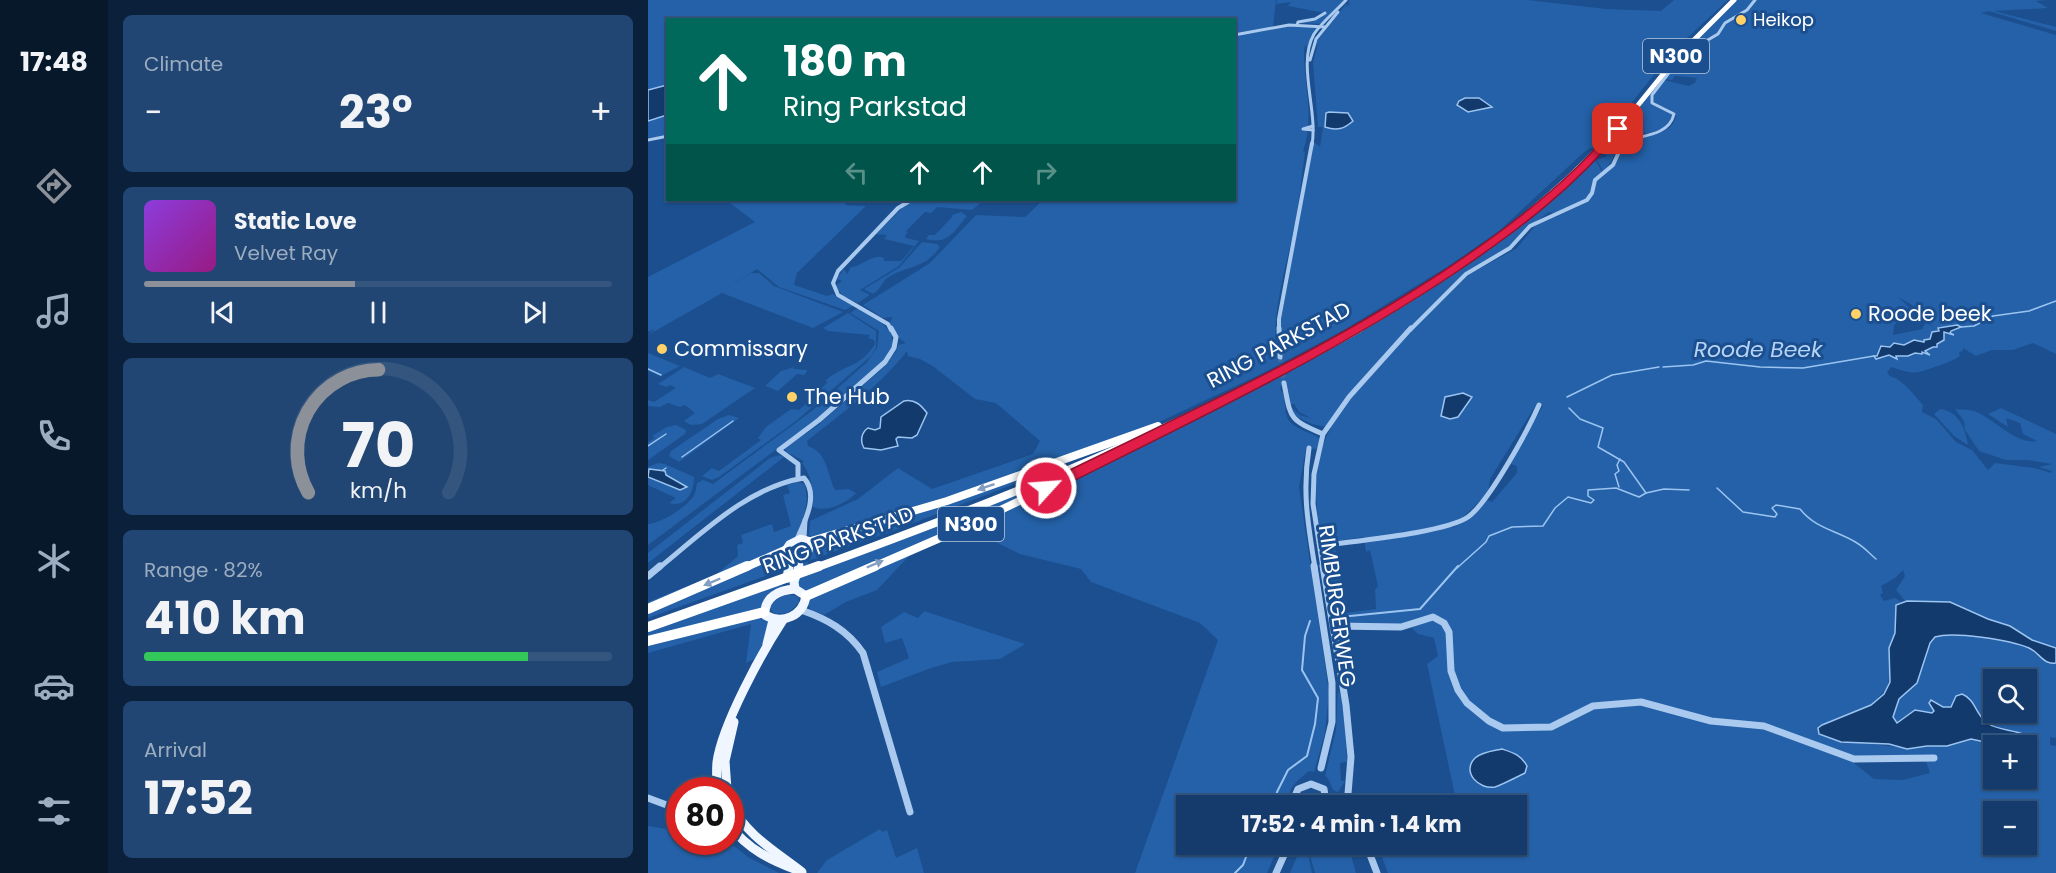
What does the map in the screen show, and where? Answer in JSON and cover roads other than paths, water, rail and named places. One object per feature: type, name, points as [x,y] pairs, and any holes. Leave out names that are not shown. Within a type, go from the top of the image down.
[{"type":"highway","name":"N300","points":[[1623,119],[1668,64],[1732,0]]},
{"type":"highway","name":"RING PARKSTAD","points":[[648,627],[773,580],[803,564],[1014,493],[1160,427],[1314,348],[1437,275],[1533,206],[1615,129]]},
{"type":"highway","name":"N300","points":[[804,539],[947,501],[1160,427]]},
{"type":"highway","name":"N300","points":[[806,596],[963,528],[1117,454],[1160,427]]},
{"type":"highway","points":[[648,609],[788,553]]},
{"type":"highway","name":"RING PARKSTAD","points":[[648,621],[773,580]]},
{"type":"highway","points":[[648,641],[764,612]]},
{"type":"main road","points":[[783,620],[768,618],[764,612],[769,600],[786,586],[789,544],[804,539],[810,549],[794,582],[795,589]]},
{"type":"main road","points":[[788,553],[803,564]]},
{"type":"main road","points":[[766,646],[783,620],[801,610],[805,604],[806,596],[795,589],[782,591]]},
{"type":"main road","points":[[717,777],[718,756],[724,733],[738,709],[766,646],[773,620]]},
{"type":"main road","points":[[726,777],[725,761],[738,709]]},
{"type":"main road","points":[[744,827],[802,873]]},
{"type":"main road","points":[[744,842],[755,852],[802,873]]},
{"type":"street","points":[[1280,357],[1279,319],[1313,128],[1307,54],[1310,40],[1348,0]]},
{"type":"street","points":[[1308,64],[1314,43],[1348,0]]},
{"type":"street","points":[[1348,795],[1351,758],[1346,705],[1313,504],[1313,483],[1323,434],[1349,397],[1392,347],[1466,274],[1510,248],[1534,224],[1588,199],[1595,180],[1613,165],[1624,141],[1656,133],[1670,124],[1674,114],[1654,105],[1651,102],[1652,96],[1671,70],[1690,60],[1701,44],[1718,34],[1725,23],[1748,10],[1755,0]]},
{"type":"street","points":[[1297,25],[1297,22],[1315,19],[1325,13]]},
{"type":"street","points":[[1236,35],[1297,25],[1325,27]]},
{"type":"street","points":[[1303,128],[1313,128]]},
{"type":"street","points":[[648,140],[666,136]]},
{"type":"street","points":[[798,478],[801,469],[799,464],[779,450],[819,420],[885,362],[894,348],[896,337],[888,324],[838,295],[832,283],[838,271],[898,208],[908,202]]},
{"type":"street","points":[[1284,383],[1291,417],[1299,424],[1323,434]]},
{"type":"street","points":[[1320,546],[1438,528],[1468,517],[1487,495],[1528,429],[1539,405]]},
{"type":"street","name":"RIMBURGERWEG","points":[[1309,448],[1304,479],[1305,504],[1332,683],[1332,722],[1321,768]]},
{"type":"street","points":[[648,576],[731,511],[769,490],[798,478],[806,478],[810,486],[804,539]]},
{"type":"street","points":[[801,610],[828,619],[839,626],[851,635],[863,653],[910,812]]},
{"type":"street","points":[[1334,626],[1401,627],[1429,618],[1437,618],[1448,627],[1451,671],[1458,690],[1467,703],[1489,721],[1503,728],[1551,727],[1593,706],[1641,702],[1711,721],[1775,729],[1854,759],[1934,758]]},
{"type":"street","points":[[1296,795],[1297,790],[1308,783],[1322,787],[1325,795]]},
{"type":"street","points":[[648,798],[666,804]]},
{"type":"street","points":[[1276,873],[1284,855]]},
{"type":"street","points":[[1370,855],[1377,873]]},
{"type":"waterway","name":"Roode Beek","points":[[1961,327],[1974,326],[1993,316],[2029,311],[2056,301]]},
{"type":"waterway","name":"Roode Beek","points":[[1663,367],[1693,365],[1706,361],[1760,367],[1803,368],[1874,356]]},
{"type":"waterway","name":"Roode Beek","points":[[1567,397],[1612,375],[1659,367]]},
{"type":"waterway","points":[[648,369],[661,375]]},
{"type":"waterway","name":"Roode Beek","points":[[1569,408],[1580,419],[1603,428],[1598,447],[1620,460]]},
{"type":"waterway","points":[[682,457],[733,421]]},
{"type":"waterway","points":[[648,446],[666,434]]},
{"type":"waterway","points":[[1619,487],[1615,474],[1619,471],[1617,465],[1620,460]]},
{"type":"waterway","name":"Roode Beek","points":[[1620,460],[1624,462],[1646,493]]},
{"type":"waterway","name":"Roode Beek","points":[[1457,568],[1486,542],[1489,536],[1512,527],[1543,526],[1555,508],[1568,497],[1591,503],[1594,500],[1588,496],[1588,490],[1616,488],[1639,497],[1646,493]]},
{"type":"waterway","points":[[1717,488],[1743,512],[1775,517],[1777,514],[1772,508],[1776,505],[1800,509],[1820,526],[1857,543],[1876,559]]},
{"type":"waterway","points":[[1646,493],[1664,489],[1689,490]]},
{"type":"waterway","name":"Roode Beek","points":[[1340,617],[1420,609],[1458,566]]},
{"type":"waterway","name":"Roode Beek","points":[[1277,795],[1288,770],[1307,756],[1315,724],[1318,698],[1302,670],[1305,636],[1310,621]]},
{"type":"waterway","name":"Roode Beek","points":[[1235,873],[1243,865],[1247,855]]},
{"type":"tunnel","points":[[1613,128],[1621,119]]},
{"type":"tunnel","points":[[1280,357],[1284,383]]},
{"type":"place","name":"Heikop","points":[[1741,20]]},
{"type":"place","name":"Roode beek","points":[[1856,314]]},
{"type":"place","name":"Commissary","points":[[662,349]]},
{"type":"place","name":"The Hub","points":[[792,397]]}]
